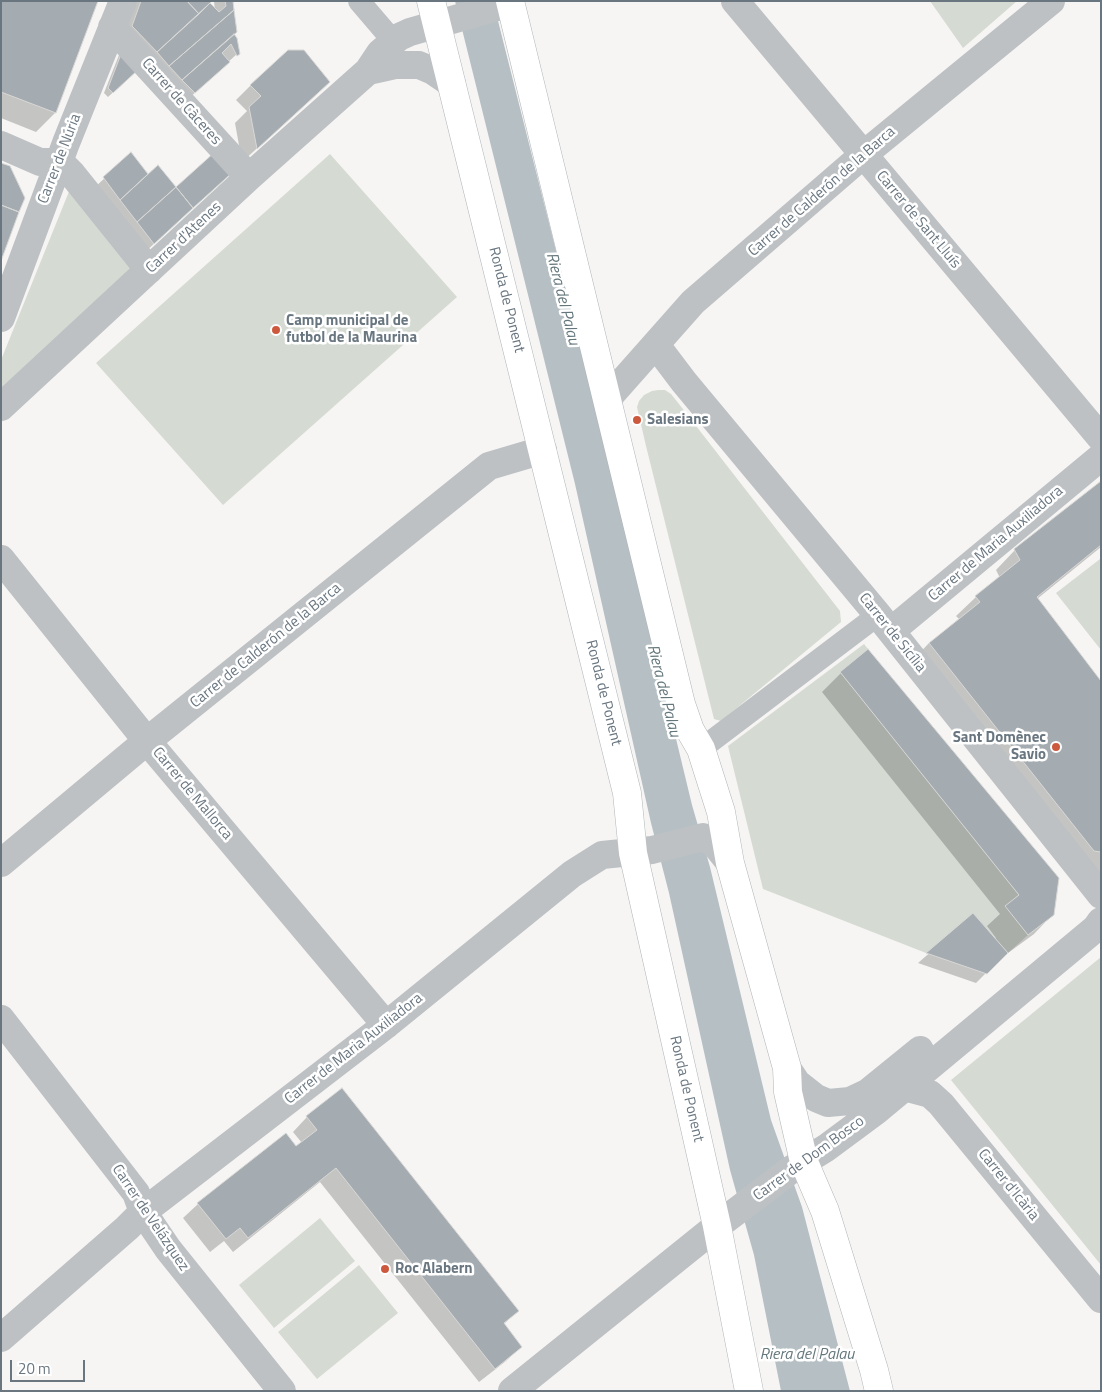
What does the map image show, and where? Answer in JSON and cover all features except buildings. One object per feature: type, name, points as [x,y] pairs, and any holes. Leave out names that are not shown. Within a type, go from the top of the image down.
[{"type":"main road","points":[[508,3],[608,398],[681,704],[690,730],[701,749],[721,812],[730,863],[788,1068],[788,1092],[804,1162],[824,1212],[841,1263],[879,1391]]},
{"type":"main road","name":"Ronda de Ponent","points":[[441,15],[452,84],[642,852],[749,1391]]},
{"type":"street","name":"Carrer de Núria","points":[[1,318],[123,1]]},
{"type":"street","points":[[359,1],[394,42]]},
{"type":"street","name":"Carrer de Sant Lluís","points":[[735,1],[1101,438]]},
{"type":"street","name":"Carrer de Calderón de la Barca","points":[[608,398],[693,302],[863,155],[1050,1]]},
{"type":"street","name":"Carrer d'Atenes","points":[[1,407],[249,177],[368,71],[380,53],[410,32],[441,15],[508,3]]},
{"type":"street","name":"Carrer de Càceres","points":[[112,27],[249,177]]},
{"type":"street","points":[[368,71],[395,66],[418,65],[432,71],[452,84]]},
{"type":"street","points":[[1,145],[40,162],[60,162],[72,174],[149,270]]},
{"type":"street","name":"Carrer de Sicília","points":[[656,346],[678,376],[885,623],[1101,895]]},
{"type":"street","points":[[608,398],[640,374],[668,372],[678,376]]},
{"type":"street","name":"Carrer de Calderón de la Barca","points":[[1,863],[489,466],[543,450]]},
{"type":"street","name":"Carrer de Maria Auxiliadora","points":[[701,749],[885,623],[1101,457]]},
{"type":"street","name":"Carrer de Mallorca","points":[[1,559],[148,742],[386,1025]]},
{"type":"street","name":"Carrer de Maria Auxiliadora","points":[[1,1338],[143,1212],[386,1025],[572,874],[602,855],[642,852],[703,837],[714,843],[730,863]]},
{"type":"street","name":"Carrer de Dom Bosco","points":[[788,1068],[797,1083],[807,1092],[828,1103],[850,1101],[867,1093],[1083,918],[1101,910]]},
{"type":"street","name":"Carrer de Dom Bosco","points":[[512,1391],[717,1226],[867,1118],[1096,928],[1101,921]]},
{"type":"street","name":"Carrer de Velázquez","points":[[1,1019],[136,1193],[143,1212],[168,1249],[282,1391]]},
{"type":"street","name":"Carrer d'Icària","points":[[904,1088],[930,1094],[941,1104],[1101,1299]]},
{"type":"shaded area","points":[[930,1],[1017,1],[963,48]]},
{"type":"shaded area","name":"Camp municipal de futbol de la Maurina","points":[[330,154],[457,297],[223,505],[96,363]]},
{"type":"shaded area","points":[[70,189],[132,270],[1,398],[1,360]]},
{"type":"shaded area","points":[[658,390],[665,390],[671,394],[840,611],[841,622],[721,721],[714,719],[637,407],[644,395]]},
{"type":"shaded area","points":[[1101,559],[1101,650],[1056,593]]},
{"type":"shaded area","points":[[864,644],[868,649],[840,672],[1019,895],[1006,906],[1028,935],[1008,953],[973,914],[926,953],[763,889],[728,746]]},
{"type":"shaded area","points":[[1101,957],[1101,1265],[951,1080]]},
{"type":"shaded area","points":[[320,1218],[355,1261],[274,1328],[239,1285]]},
{"type":"shaded area","points":[[359,1265],[398,1313],[317,1379],[278,1332]]},
{"type":"water","name":"Riera del Palau","points":[[455,1],[493,1],[609,461],[692,805],[710,867],[771,1120],[802,1207],[850,1391],[781,1391],[754,1255],[730,1170],[669,893],[651,823],[575,484]]},
{"type":"place","name":"Camp municipal de futbol de la Maurina","points":[[276,330]]},
{"type":"place","name":"Salesians","points":[[637,420]]},
{"type":"place","name":"Sant Domènec Savio","points":[[1056,747]]},
{"type":"place","name":"Roc Alabern","points":[[385,1269]]}]
